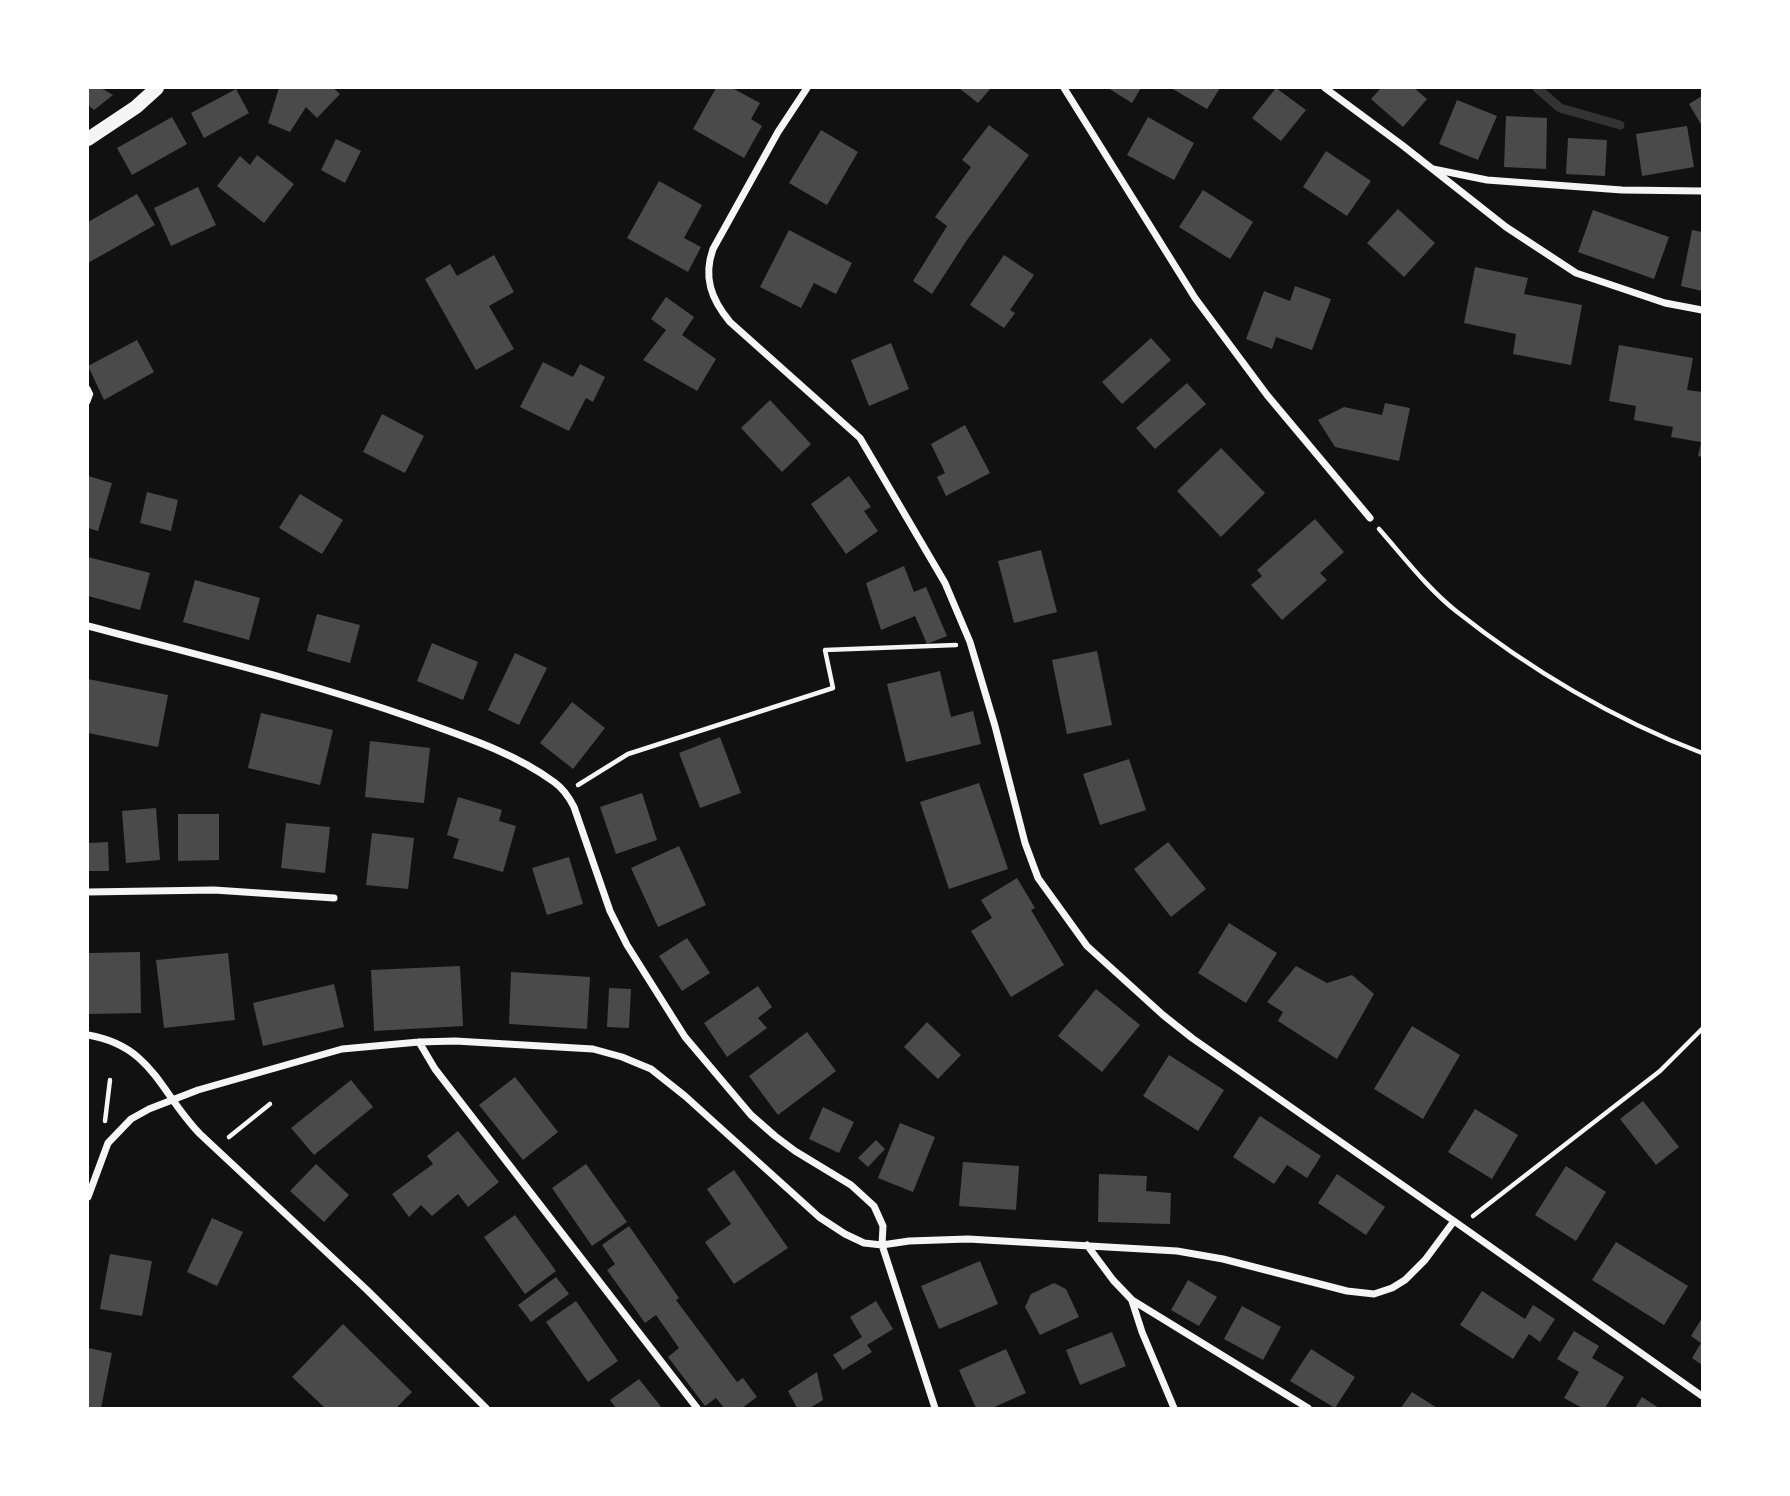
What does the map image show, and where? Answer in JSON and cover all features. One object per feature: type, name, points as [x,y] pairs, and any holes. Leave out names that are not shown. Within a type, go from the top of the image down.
[{"type":"main road","points":[[88,139],[136,107],[157,88]]},
{"type":"street","points":[[807,88],[778,132],[718,240],[708,263],[709,286],[720,310],[730,322],[860,438],[945,583],[970,642],[1025,843],[1038,878],[1087,946],[1163,1015],[1703,1396]]},
{"type":"street","points":[[1063,88],[1195,298],[1267,395],[1370,518]]},
{"type":"street","points":[[1325,88],[1506,227],[1576,273],[1664,303],[1703,310]]},
{"type":"street","points":[[1433,169],[1488,180],[1622,190],[1703,191]]},
{"type":"street","points":[[88,626],[296,680],[403,715],[492,747],[542,774],[566,793],[574,807],[621,934],[685,1037],[751,1115],[795,1151],[851,1185],[874,1206],[883,1226],[882,1245],[935,1409]]},
{"type":"street","points":[[88,892],[214,890],[334,898]]},
{"type":"street","points":[[88,1035],[117,1043],[136,1054],[153,1070],[185,1119],[367,1290],[486,1409]]},
{"type":"street","points":[[88,1197],[108,1143],[131,1119],[172,1100],[254,1073],[342,1049],[419,1042],[533,1044],[593,1049],[651,1069],[685,1096],[819,1217],[864,1243],[882,1245],[909,1241],[968,1239],[1177,1251],[1223,1259],[1347,1291],[1374,1294],[1405,1280],[1425,1260],[1454,1221]]},
{"type":"street","points":[[419,1042],[435,1069],[697,1409]]},
{"type":"street","points":[[1087,1245],[1132,1300],[1308,1409]]},
{"type":"street","points":[[1132,1300],[1142,1332],[1174,1409]]},
{"type":"path","points":[[88,388],[91,394],[88,402]]},
{"type":"path","points":[[1370,518],[1415,570],[1454,609],[1509,648],[1581,694],[1703,753]]},
{"type":"path","points":[[566,793],[628,754],[833,688],[825,650],[952,646]]},
{"type":"path","points":[[1473,1215],[1660,1071],[1703,1029]]},
{"type":"path","points":[[108,1143],[104,1116],[110,1080]]},
{"type":"path","points":[[215,1149],[270,1104]]},
{"type":"building","points":[[88,88],[101,88],[113,95],[94,110],[88,105]]},
{"type":"building","points":[[279,88],[333,88],[340,94],[317,118],[306,107],[290,132],[268,123]]},
{"type":"building","points":[[716,88],[732,88],[760,103],[751,119],[762,126],[744,158],[693,129]]},
{"type":"building","points":[[959,88],[991,88],[978,103]]},
{"type":"building","points":[[1108,88],[1141,88],[1132,103]]},
{"type":"building","points":[[1171,88],[1220,88],[1207,109]]},
{"type":"building","points":[[1276,88],[1306,110],[1281,141],[1252,118]]},
{"type":"building","points":[[1381,88],[1414,88],[1427,99],[1403,127],[1371,99]]},
{"type":"building","points":[[236,89],[249,113],[204,138],[191,113]]},
{"type":"building","points":[[1702,96],[1702,126],[1689,104]]},
{"type":"building","points":[[1457,100],[1497,116],[1478,160],[1439,144]]},
{"type":"building","points":[[1506,116],[1547,118],[1546,169],[1504,167]]},
{"type":"building","points":[[172,117],[187,144],[132,175],[117,148]]},
{"type":"building","points":[[1148,117],[1194,143],[1174,180],[1127,155]]},
{"type":"building","points":[[989,125],[1029,155],[967,240],[932,294],[913,281],[947,226],[935,217],[971,167],[962,160]]},
{"type":"building","points":[[1687,126],[1694,167],[1642,176],[1636,134]]},
{"type":"building","points":[[821,130],[858,152],[827,205],[789,183]]},
{"type":"building","points":[[1568,138],[1607,140],[1605,176],[1566,174]]},
{"type":"building","points":[[336,139],[361,151],[345,183],[321,170]]},
{"type":"building","points":[[1326,151],[1371,181],[1347,216],[1303,187]]},
{"type":"building","points":[[257,155],[294,184],[264,223],[217,186],[240,156],[250,165]]},
{"type":"building","points":[[659,181],[702,205],[684,238],[701,247],[688,272],[627,238]]},
{"type":"building","points":[[198,187],[216,225],[171,246],[154,208]]},
{"type":"building","points":[[1203,190],[1253,222],[1230,259],[1179,227]]},
{"type":"building","points":[[137,194],[155,225],[88,263],[88,222]]},
{"type":"building","points":[[1398,209],[1435,243],[1404,277],[1367,243]]},
{"type":"building","points":[[1593,210],[1669,237],[1654,279],[1578,252]]},
{"type":"building","points":[[789,230],[852,263],[836,294],[814,283],[801,308],[760,287]]},
{"type":"building","points":[[1692,230],[1702,232],[1702,291],[1681,286]]},
{"type":"building","points":[[494,255],[514,292],[489,306],[514,349],[476,370],[425,279],[450,264],[457,276]]},
{"type":"building","points":[[1004,255],[1034,275],[1010,310],[1015,313],[1004,328],[970,305]]},
{"type":"building","points":[[1475,267],[1528,278],[1524,294],[1582,305],[1571,365],[1513,354],[1516,334],[1464,323]]},
{"type":"building","points":[[1295,286],[1331,299],[1312,350],[1276,337],[1272,349],[1246,339],[1264,291],[1290,301]]},
{"type":"building","points":[[666,297],[694,317],[682,335],[716,359],[697,391],[643,360],[666,330],[651,319]]},
{"type":"building","points":[[1151,338],[1171,360],[1122,404],[1102,382]]},
{"type":"building","points":[[137,340],[154,372],[104,400],[88,366]]},
{"type":"building","points":[[891,343],[909,389],[869,406],[851,360]]},
{"type":"building","points":[[1619,345],[1693,358],[1687,390],[1702,392],[1702,457],[1698,456],[1701,442],[1671,437],[1673,427],[1634,420],[1636,406],[1609,401]]},
{"type":"building","points":[[543,362],[573,377],[580,364],[605,377],[593,402],[586,398],[569,431],[520,407]]},
{"type":"building","points":[[1187,383],[1206,404],[1155,449],[1136,428]]},
{"type":"building","points":[[770,400],[811,444],[782,472],[741,428]]},
{"type":"building","points":[[1385,403],[1410,408],[1399,461],[1335,447],[1318,420],[1344,407],[1382,415]]},
{"type":"building","points":[[382,414],[424,436],[405,473],[363,452]]},
{"type":"building","points":[[965,425],[990,473],[946,496],[937,477],[945,473],[931,444]]},
{"type":"building","points":[[1221,448],[1265,493],[1221,537],[1177,491]]},
{"type":"building","points":[[88,476],[112,483],[98,531],[88,528]]},
{"type":"building","points":[[849,476],[871,507],[864,511],[878,531],[846,554],[811,504]]},
{"type":"building","points":[[147,492],[178,500],[171,531],[140,523]]},
{"type":"building","points":[[300,494],[343,520],[322,554],[279,528]]},
{"type":"building","points":[[1315,519],[1344,552],[1320,573],[1327,580],[1282,620],[1251,585],[1262,576],[1257,570]]},
{"type":"building","points":[[1041,550],[1057,612],[1014,623],[998,561]]},
{"type":"building","points":[[88,557],[150,573],[140,610],[88,596]]},
{"type":"building","points":[[904,566],[914,592],[926,587],[947,636],[927,644],[915,616],[881,630],[866,583]]},
{"type":"building","points":[[195,580],[260,598],[249,640],[183,622]]},
{"type":"building","points":[[317,614],[360,625],[350,663],[307,651]]},
{"type":"building","points":[[432,643],[478,662],[463,700],[417,681]]},
{"type":"building","points":[[1097,651],[1112,725],[1067,734],[1052,660]]},
{"type":"building","points":[[515,653],[547,668],[519,725],[488,710]]},
{"type":"building","points":[[940,671],[951,717],[973,711],[981,744],[906,762],[887,684]]},
{"type":"building","points":[[88,679],[168,695],[158,747],[88,733]]},
{"type":"building","points":[[572,702],[605,728],[573,769],[540,743]]},
{"type":"building","points":[[261,713],[333,730],[320,785],[248,768]]},
{"type":"building","points":[[720,737],[741,793],[700,808],[679,753]]},
{"type":"building","points":[[370,741],[430,748],[424,803],[365,797]]},
{"type":"building","points":[[1129,759],[1146,810],[1100,825],[1083,774]]},
{"type":"building","points":[[979,783],[1008,869],[949,889],[920,802]]},
{"type":"building","points":[[642,793],[657,840],[616,854],[600,807]]},
{"type":"building","points":[[458,797],[502,810],[499,821],[516,826],[503,872],[453,858],[459,839],[447,835]]},
{"type":"building","points":[[156,808],[160,860],[126,863],[122,811]]},
{"type":"building","points":[[178,814],[219,814],[219,860],[178,861]]},
{"type":"building","points":[[286,823],[330,827],[325,873],[281,868]]},
{"type":"building","points":[[372,833],[414,838],[408,889],[366,885]]},
{"type":"building","points":[[108,842],[109,871],[88,871],[88,843]]},
{"type":"building","points":[[1168,842],[1206,889],[1171,917],[1134,869]]},
{"type":"building","points":[[679,846],[706,905],[658,927],[631,868]]},
{"type":"building","points":[[569,857],[583,904],[547,915],[532,868]]},
{"type":"building","points":[[1017,878],[1035,908],[1031,910],[1064,965],[1011,997],[971,931],[992,918],[981,900]]},
{"type":"building","points":[[1229,923],[1277,953],[1246,1003],[1198,973]]},
{"type":"building","points":[[687,938],[710,973],[682,991],[659,956]]},
{"type":"building","points":[[140,952],[141,1013],[88,1014],[88,953]]},
{"type":"building","points":[[228,953],[235,1020],[164,1028],[156,960]]},
{"type":"building","points":[[460,966],[463,1026],[374,1031],[371,970]]},
{"type":"building","points":[[1296,966],[1327,983],[1352,975],[1374,994],[1337,1059],[1278,1021],[1283,1012],[1267,1002]]},
{"type":"building","points":[[511,972],[590,977],[587,1029],[509,1024]]},
{"type":"building","points":[[334,984],[344,1027],[263,1046],[253,1003]]},
{"type":"building","points":[[758,986],[772,1007],[758,1018],[767,1028],[727,1057],[704,1023]]},
{"type":"building","points":[[609,988],[631,989],[629,1028],[607,1027]]},
{"type":"building","points":[[1096,989],[1140,1025],[1102,1072],[1058,1036]]},
{"type":"building","points":[[927,1022],[961,1055],[938,1079],[904,1047]]},
{"type":"building","points":[[1412,1026],[1460,1055],[1423,1119],[1374,1089]]},
{"type":"building","points":[[807,1032],[836,1071],[778,1115],[749,1076]]},
{"type":"building","points":[[1169,1055],[1224,1090],[1198,1131],[1143,1096]]},
{"type":"building","points":[[515,1077],[558,1132],[523,1160],[479,1105]]},
{"type":"building","points":[[351,1080],[373,1107],[314,1155],[291,1128]]},
{"type":"building","points":[[1643,1101],[1679,1147],[1656,1165],[1620,1119]]},
{"type":"building","points":[[823,1107],[854,1122],[839,1153],[809,1139]]},
{"type":"building","points":[[1475,1109],[1518,1135],[1492,1179],[1448,1152]]},
{"type":"building","points":[[1260,1116],[1321,1156],[1307,1178],[1287,1165],[1274,1184],[1233,1157]]},
{"type":"building","points":[[900,1123],[935,1137],[913,1192],[878,1178]]},
{"type":"building","points":[[458,1131],[499,1182],[468,1207],[458,1194],[432,1216],[421,1205],[409,1217],[392,1194],[433,1164],[427,1156]]},
{"type":"building","points":[[876,1140],[885,1149],[868,1167],[858,1158]]},
{"type":"building","points":[[963,1162],[1019,1166],[1016,1210],[959,1206]]},
{"type":"building","points":[[316,1164],[349,1195],[324,1222],[290,1191]]},
{"type":"building","points":[[586,1164],[627,1222],[592,1246],[552,1188]]},
{"type":"building","points":[[1566,1166],[1606,1192],[1576,1241],[1535,1215]]},
{"type":"building","points":[[734,1170],[788,1248],[734,1284],[705,1242],[731,1224],[707,1189]]},
{"type":"building","points":[[1099,1174],[1147,1176],[1146,1191],[1171,1193],[1170,1224],[1098,1222]]},
{"type":"building","points":[[1337,1174],[1385,1207],[1366,1235],[1318,1203]]},
{"type":"building","points":[[515,1215],[556,1271],[525,1294],[484,1237]]},
{"type":"building","points":[[212,1218],[243,1232],[217,1286],[187,1272]]},
{"type":"building","points":[[629,1226],[679,1298],[676,1300],[737,1382],[743,1378],[757,1397],[742,1408],[724,1408],[716,1398],[705,1406],[668,1357],[679,1348],[656,1315],[645,1323],[607,1270],[615,1264],[602,1245]]},
{"type":"building","points":[[1616,1242],[1688,1286],[1664,1325],[1592,1280]]},
{"type":"building","points":[[110,1254],[152,1261],[142,1316],[100,1309]]},
{"type":"building","points":[[980,1261],[998,1304],[939,1329],[921,1286]]},
{"type":"building","points":[[556,1277],[569,1294],[531,1322],[518,1305]]},
{"type":"building","points":[[1188,1280],[1217,1297],[1199,1326],[1171,1310]]},
{"type":"building","points":[[1054,1283],[1066,1289],[1079,1317],[1040,1335],[1025,1307],[1031,1294]]},
{"type":"building","points":[[1482,1291],[1525,1319],[1533,1305],[1555,1319],[1540,1342],[1529,1334],[1513,1359],[1460,1325]]},
{"type":"building","points":[[576,1301],[618,1361],[588,1382],[546,1322]]},
{"type":"building","points":[[876,1301],[893,1329],[867,1345],[872,1352],[843,1370],[833,1355],[862,1337],[850,1317]]},
{"type":"building","points":[[1242,1306],[1281,1327],[1263,1360],[1224,1339]]},
{"type":"building","points":[[1702,1318],[1702,1365],[1692,1358],[1701,1343],[1691,1336]]},
{"type":"building","points":[[343,1324],[412,1392],[396,1408],[325,1408],[292,1377]]},
{"type":"building","points":[[1574,1331],[1599,1346],[1592,1358],[1624,1377],[1605,1408],[1582,1408],[1564,1398],[1579,1372],[1557,1359]]},
{"type":"building","points":[[1112,1332],[1126,1366],[1080,1385],[1066,1350]]},
{"type":"building","points":[[88,1348],[112,1353],[101,1408],[88,1408]]},
{"type":"building","points":[[1006,1349],[1026,1393],[992,1408],[976,1408],[959,1370]]},
{"type":"building","points":[[1311,1349],[1355,1377],[1335,1408],[1290,1381]]},
{"type":"building","points":[[817,1372],[823,1400],[810,1408],[797,1408],[788,1391]]},
{"type":"building","points":[[639,1379],[662,1408],[616,1408],[610,1400]]},
{"type":"building","points":[[1412,1392],[1437,1408],[1401,1408]]},
{"type":"building","points":[[1642,1397],[1659,1408],[1635,1408]]},
{"type":"waterway","points":[[1537,88],[1560,108],[1620,125]]}]
